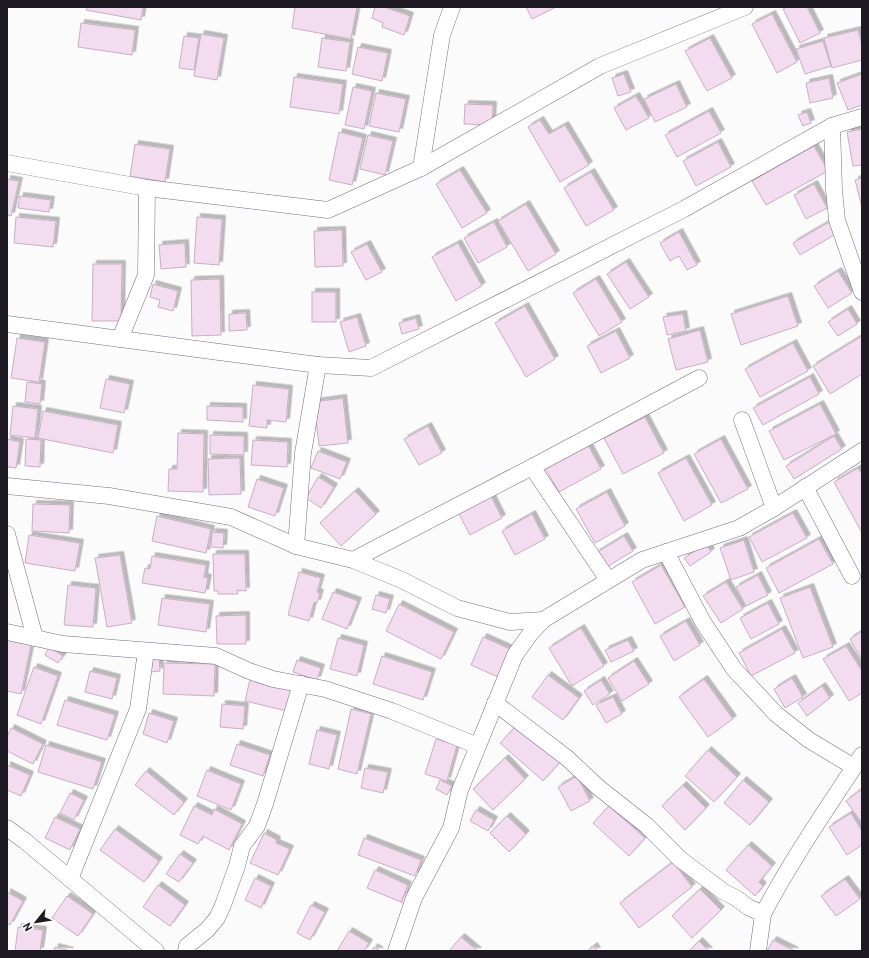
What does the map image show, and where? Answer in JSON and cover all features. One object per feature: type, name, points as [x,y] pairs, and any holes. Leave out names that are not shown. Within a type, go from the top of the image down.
[{"type":"street","points":[[421,168],[442,35],[452,7]]},
{"type":"street","points":[[7,163],[147,188],[328,210],[421,168],[600,66],[745,7]]},
{"type":"street","points":[[7,324],[318,365],[371,368],[684,209],[832,126],[862,117]]},
{"type":"street","points":[[832,126],[834,190],[837,220],[862,292]]},
{"type":"street","points":[[120,339],[146,275],[147,188]]},
{"type":"street","points":[[296,546],[303,453],[318,365]]},
{"type":"street","points":[[353,560],[699,378]]},
{"type":"street","points":[[742,420],[774,508]]},
{"type":"street","points":[[396,951],[414,898],[451,828],[460,790],[515,655],[530,634],[543,620],[642,560],[739,528],[774,508],[862,451]]},
{"type":"street","points":[[532,467],[608,580]]},
{"type":"street","points":[[7,486],[110,496],[231,516],[296,546],[353,560],[402,580],[457,608],[510,622],[543,620]]},
{"type":"street","points":[[805,488],[852,576]]},
{"type":"street","points":[[7,534],[35,638]]},
{"type":"street","points":[[666,552],[703,622],[734,669],[776,714],[809,740],[858,761],[807,838],[763,914],[758,951]]},
{"type":"street","points":[[7,632],[63,644],[216,656],[249,671],[273,679],[325,689],[392,711],[478,746]]},
{"type":"street","points":[[70,879],[138,709],[146,651]]},
{"type":"street","points":[[186,951],[187,946],[207,930],[217,918],[223,905],[237,866],[242,846],[257,826],[265,804],[301,684]]},
{"type":"street","points":[[495,703],[567,758],[599,788],[646,825],[680,859],[724,892],[736,898],[748,907],[763,914]]},
{"type":"street","points":[[7,828],[25,841],[156,951]]},
{"type":"building","points":[[87,7],[143,7],[141,20],[86,10]]},
{"type":"building","points":[[295,7],[357,7],[351,39],[292,28]]},
{"type":"building","points":[[375,7],[384,7],[410,16],[404,35],[382,27],[383,23],[372,18]]},
{"type":"building","points":[[526,7],[556,7],[532,19]]},
{"type":"building","points":[[787,7],[807,7],[820,33],[800,43],[783,9]]},
{"type":"building","points":[[772,14],[797,62],[777,73],[752,24]]},
{"type":"building","points":[[81,23],[135,30],[132,55],[78,47]]},
{"type":"building","points":[[858,30],[862,45],[862,60],[832,68],[824,38]]},
{"type":"building","points":[[201,34],[224,38],[217,80],[194,76]]},
{"type":"building","points":[[184,36],[199,38],[194,70],[179,68]]},
{"type":"building","points":[[322,38],[350,42],[346,71],[318,67]]},
{"type":"building","points":[[710,38],[732,78],[707,91],[685,51]]},
{"type":"building","points":[[823,41],[831,66],[805,74],[796,49]]},
{"type":"building","points":[[358,47],[388,53],[382,81],[352,74]]},
{"type":"building","points":[[624,74],[631,92],[618,96],[612,78]]},
{"type":"building","points":[[862,74],[862,105],[848,110],[837,83]]},
{"type":"building","points":[[294,77],[343,84],[339,114],[290,107]]},
{"type":"building","points":[[829,78],[833,98],[810,103],[806,83]]},
{"type":"building","points":[[676,84],[687,107],[655,122],[644,99]]},
{"type":"building","points":[[353,87],[372,91],[364,129],[345,125]]},
{"type":"building","points":[[376,93],[406,99],[399,132],[369,126]]},
{"type":"building","points":[[636,96],[649,118],[626,130],[614,108]]},
{"type":"building","points":[[465,104],[493,105],[492,125],[464,124]]},
{"type":"building","points":[[709,111],[721,133],[677,157],[665,135]]},
{"type":"building","points":[[807,112],[811,123],[803,126],[798,115]]},
{"type":"building","points":[[540,120],[549,134],[565,125],[589,165],[560,182],[528,127]]},
{"type":"building","points":[[862,129],[862,165],[853,166],[847,132]]},
{"type":"building","points":[[339,132],[363,138],[352,185],[329,180]]},
{"type":"building","points":[[368,135],[393,141],[385,175],[360,169]]},
{"type":"building","points":[[718,142],[731,167],[696,186],[683,161]]},
{"type":"building","points":[[135,144],[170,149],[165,182],[130,176]]},
{"type":"building","points":[[814,146],[828,171],[766,205],[752,181]]},
{"type":"building","points":[[460,170],[487,213],[462,228],[436,184]]},
{"type":"building","points":[[591,172],[614,210],[586,226],[564,188]]},
{"type":"building","points":[[862,178],[862,207],[855,180]]},
{"type":"building","points":[[7,179],[19,181],[11,216],[7,215]]},
{"type":"building","points":[[814,184],[827,208],[806,219],[794,195]]},
{"type":"building","points":[[20,196],[51,200],[49,212],[18,208]]},
{"type":"building","points":[[526,204],[556,254],[528,271],[498,221]]},
{"type":"building","points":[[16,217],[56,221],[53,247],[14,243]]},
{"type":"building","points":[[197,217],[222,219],[219,265],[194,263]]},
{"type":"building","points":[[494,222],[507,247],[478,263],[464,238]]},
{"type":"building","points":[[829,222],[836,234],[800,255],[793,243]]},
{"type":"building","points":[[342,230],[343,266],[315,267],[314,231]]},
{"type":"building","points":[[679,232],[697,265],[687,270],[679,256],[670,261],[660,243]]},
{"type":"building","points":[[185,243],[186,267],[161,269],[159,245]]},
{"type":"building","points":[[458,243],[482,286],[456,301],[432,257]]},
{"type":"building","points":[[367,244],[382,272],[366,280],[351,252]]},
{"type":"building","points":[[626,262],[649,297],[630,309],[607,274]]},
{"type":"building","points":[[93,264],[122,264],[121,321],[92,321]]},
{"type":"building","points":[[838,271],[852,293],[828,308],[814,286]]},
{"type":"building","points":[[220,279],[221,335],[192,336],[191,280]]},
{"type":"building","points":[[596,279],[622,322],[599,336],[573,293]]},
{"type":"building","points":[[153,284],[178,291],[173,311],[158,307],[160,300],[150,297]]},
{"type":"building","points":[[312,292],[336,292],[336,322],[312,322]]},
{"type":"building","points":[[788,296],[798,326],[741,345],[731,314]]},
{"type":"building","points":[[525,306],[555,359],[526,377],[495,323]]},
{"type":"building","points":[[848,309],[857,324],[838,336],[828,322]]},
{"type":"building","points":[[246,313],[247,330],[229,331],[229,314]]},
{"type":"building","points":[[683,314],[686,331],[667,335],[663,317]]},
{"type":"building","points":[[357,317],[366,346],[349,352],[340,322]]},
{"type":"building","points":[[416,318],[419,329],[402,334],[399,323]]},
{"type":"building","points":[[700,330],[708,362],[676,370],[668,339]]},
{"type":"building","points":[[616,331],[630,358],[601,373],[587,346]]},
{"type":"building","points":[[862,336],[862,374],[830,394],[813,366]]},
{"type":"building","points":[[17,338],[45,342],[39,382],[11,378]]},
{"type":"building","points":[[793,343],[808,371],[760,397],[745,369]]},
{"type":"building","points":[[810,377],[819,394],[763,425],[753,408]]},
{"type":"building","points":[[106,379],[130,384],[124,413],[100,408]]},
{"type":"building","points":[[27,382],[42,384],[40,404],[25,402]]},
{"type":"building","points":[[253,385],[289,389],[286,422],[267,420],[267,428],[249,426]]},
{"type":"building","points":[[343,398],[348,443],[319,446],[314,402]]},
{"type":"building","points":[[820,404],[836,434],[784,460],[769,431]]},
{"type":"building","points":[[13,406],[38,409],[35,438],[10,435]]},
{"type":"building","points":[[207,406],[243,407],[243,422],[207,420]]},
{"type":"building","points":[[43,411],[118,425],[113,453],[38,438]]},
{"type":"building","points":[[645,417],[664,453],[623,474],[604,438]]},
{"type":"building","points":[[428,426],[442,453],[419,465],[404,439]]},
{"type":"building","points":[[178,433],[204,434],[203,492],[168,491],[169,469],[177,469]]},
{"type":"building","points":[[210,435],[244,436],[244,455],[210,454]]},
{"type":"building","points":[[834,436],[842,449],[794,479],[786,466]]},
{"type":"building","points":[[7,439],[20,442],[16,468],[7,467]]},
{"type":"building","points":[[26,439],[41,440],[40,467],[25,466]]},
{"type":"building","points":[[721,439],[748,489],[721,503],[694,454]]},
{"type":"building","points":[[253,440],[288,442],[287,467],[251,465]]},
{"type":"building","points":[[588,445],[601,469],[559,492],[545,468]]},
{"type":"building","points":[[318,451],[347,462],[340,479],[311,468]]},
{"type":"building","points":[[240,458],[241,494],[209,495],[208,459]]},
{"type":"building","points":[[686,458],[712,505],[684,521],[658,473]]},
{"type":"building","points":[[858,468],[862,474],[861,531],[834,482]]},
{"type":"building","points":[[318,477],[334,487],[321,508],[306,498]]},
{"type":"building","points":[[257,479],[284,488],[275,516],[248,507]]},
{"type":"building","points":[[355,491],[376,514],[341,546],[320,523]]},
{"type":"building","points":[[607,492],[625,526],[595,543],[576,509]]},
{"type":"building","points":[[490,494],[502,518],[470,535],[457,510]]},
{"type":"building","points":[[33,504],[70,505],[69,533],[32,531]]},
{"type":"building","points":[[793,513],[807,538],[762,562],[749,537]]},
{"type":"building","points":[[532,514],[545,539],[515,555],[502,531]]},
{"type":"building","points":[[157,516],[211,529],[206,553],[152,541]]},
{"type":"building","points":[[212,532],[224,533],[223,548],[211,547]]},
{"type":"building","points":[[29,535],[80,543],[75,571],[25,563]]},
{"type":"building","points":[[624,536],[633,551],[605,568],[596,553]]},
{"type":"building","points":[[819,539],[833,564],[779,593],[766,568]]},
{"type":"building","points":[[744,540],[754,572],[731,580],[720,548]]},
{"type":"building","points":[[706,544],[711,552],[690,566],[684,558]]},
{"type":"building","points":[[213,554],[245,554],[246,591],[237,590],[238,594],[218,594],[218,591],[214,591]]},
{"type":"building","points":[[120,555],[132,623],[107,627],[95,558]]},
{"type":"building","points":[[152,556],[206,565],[204,577],[208,578],[205,593],[142,583],[145,568],[150,569]]},
{"type":"building","points":[[661,565],[685,607],[655,624],[632,582]]},
{"type":"building","points":[[299,572],[321,578],[317,592],[320,593],[317,603],[314,602],[309,621],[288,615]]},
{"type":"building","points":[[758,575],[768,595],[746,606],[736,587]]},
{"type":"building","points":[[726,582],[743,609],[721,623],[703,596]]},
{"type":"building","points":[[68,585],[96,588],[93,627],[64,625]]},
{"type":"building","points":[[810,587],[833,647],[803,658],[780,598]]},
{"type":"building","points":[[333,592],[358,601],[347,629],[322,619]]},
{"type":"building","points":[[376,595],[390,599],[386,613],[372,609]]},
{"type":"building","points":[[162,598],[210,604],[206,632],[158,625]]},
{"type":"building","points":[[768,603],[779,624],[751,639],[740,618]]},
{"type":"building","points":[[399,604],[454,632],[441,659],[386,631]]},
{"type":"building","points":[[246,615],[246,644],[217,644],[216,616]]},
{"type":"building","points":[[686,621],[700,645],[674,661],[660,636]]},
{"type":"building","points":[[581,628],[604,666],[572,686],[549,648]]},
{"type":"building","points":[[782,629],[795,653],[751,676],[739,653]]},
{"type":"building","points":[[862,631],[862,660],[850,639]]},
{"type":"building","points":[[483,637],[510,649],[498,677],[471,665]]},
{"type":"building","points":[[338,638],[364,645],[357,676],[330,669]]},
{"type":"building","points":[[7,640],[31,645],[21,694],[7,691]]},
{"type":"building","points":[[628,640],[634,651],[611,662],[605,650]]},
{"type":"building","points":[[846,646],[862,671],[862,693],[849,701],[823,659]]},
{"type":"building","points":[[49,647],[63,656],[58,663],[45,655]]},
{"type":"building","points":[[159,656],[160,671],[149,672],[148,657]]},
{"type":"building","points":[[382,656],[432,672],[423,700],[373,684]]},
{"type":"building","points":[[297,660],[321,668],[317,680],[293,672]]},
{"type":"building","points":[[634,661],[649,684],[622,701],[608,678]]},
{"type":"building","points":[[164,663],[215,664],[214,696],[163,694]]},
{"type":"building","points":[[34,667],[58,676],[41,724],[17,715]]},
{"type":"building","points":[[90,671],[117,678],[112,699],[85,692]]},
{"type":"building","points":[[251,675],[293,684],[287,711],[245,701]]},
{"type":"building","points":[[548,675],[579,698],[563,720],[532,697]]},
{"type":"building","points":[[792,678],[803,697],[785,708],[774,689]]},
{"type":"building","points":[[704,679],[733,719],[708,737],[679,697]]},
{"type":"building","points":[[601,680],[610,694],[593,705],[584,691]]},
{"type":"building","points":[[822,686],[830,698],[807,716],[798,703]]},
{"type":"building","points":[[613,697],[622,714],[606,723],[596,705]]},
{"type":"building","points":[[65,700],[115,715],[107,740],[57,725]]},
{"type":"building","points":[[222,704],[245,706],[243,729],[220,727]]},
{"type":"building","points":[[351,709],[371,714],[357,774],[338,769]]},
{"type":"building","points":[[149,713],[174,721],[167,743],[143,734]]},
{"type":"building","points":[[518,724],[560,762],[543,781],[500,743]]},
{"type":"building","points":[[11,728],[43,744],[33,764],[7,751],[7,737]]},
{"type":"building","points":[[317,730],[337,735],[329,769],[309,764]]},
{"type":"building","points":[[436,739],[457,745],[447,781],[425,774]]},
{"type":"building","points":[[237,744],[270,755],[263,776],[230,765]]},
{"type":"building","points":[[46,745],[102,762],[93,789],[38,772]]},
{"type":"building","points":[[708,750],[737,777],[714,802],[685,776]]},
{"type":"building","points":[[505,758],[525,779],[493,810],[473,789]]},
{"type":"building","points":[[7,765],[30,775],[21,796],[7,790]]},
{"type":"building","points":[[365,768],[388,772],[383,793],[361,788]]},
{"type":"building","points":[[207,770],[241,784],[231,810],[197,796]]},
{"type":"building","points":[[146,771],[184,802],[174,815],[135,785]]},
{"type":"building","points":[[577,776],[590,801],[571,811],[558,787]]},
{"type":"building","points":[[440,780],[452,786],[447,795],[436,789]]},
{"type":"building","points":[[743,780],[769,802],[750,825],[724,803]]},
{"type":"building","points":[[683,785],[706,808],[685,830],[662,806]]},
{"type":"building","points":[[862,789],[862,823],[846,801]]},
{"type":"building","points":[[70,793],[84,800],[74,820],[60,813]]},
{"type":"building","points":[[194,806],[212,815],[214,809],[242,824],[229,850],[203,836],[198,844],[180,835]]},
{"type":"building","points":[[609,806],[645,838],[629,856],[593,823]]},
{"type":"building","points":[[476,810],[494,820],[488,831],[470,821]]},
{"type":"building","points":[[851,813],[862,831],[862,845],[847,855],[829,827]]},
{"type":"building","points":[[507,816],[526,834],[509,852],[490,833]]},
{"type":"building","points":[[55,817],[80,829],[70,850],[45,838]]},
{"type":"building","points":[[115,829],[159,861],[144,882],[100,850]]},
{"type":"building","points":[[264,833],[277,840],[276,843],[290,849],[278,875],[250,863]]},
{"type":"building","points":[[364,838],[421,860],[415,876],[358,855]]},
{"type":"building","points":[[748,845],[772,866],[759,882],[763,886],[755,896],[726,870]]},
{"type":"building","points":[[180,854],[193,863],[179,882],[166,874]]},
{"type":"building","points":[[673,862],[692,887],[639,928],[620,903]]},
{"type":"building","points":[[375,870],[408,885],[401,902],[367,888]]},
{"type":"building","points":[[255,878],[271,886],[261,908],[245,900]]},
{"type":"building","points":[[845,879],[860,899],[836,916],[821,896]]},
{"type":"building","points":[[158,885],[185,905],[170,926],[143,907]]},
{"type":"building","points":[[700,889],[721,910],[692,938],[672,916]]},
{"type":"building","points":[[7,892],[23,901],[10,925],[7,923]]},
{"type":"building","points":[[406,892],[411,894],[406,905],[401,902]]},
{"type":"building","points":[[67,896],[93,914],[78,936],[52,918]]},
{"type":"building","points":[[311,905],[325,912],[310,940],[297,933]]},
{"type":"building","points":[[18,927],[43,930],[40,951],[15,951]]},
{"type":"building","points":[[349,931],[369,943],[364,951],[337,951]]},
{"type":"building","points":[[461,937],[478,951],[449,951]]},
{"type":"building","points":[[773,940],[795,951],[767,951]]},
{"type":"building","points":[[699,941],[709,951],[689,951]]},
{"type":"building","points":[[594,946],[597,951],[587,951]]},
{"type":"building","points":[[55,947],[70,951],[54,951]]},
{"type":"building","points":[[374,947],[380,951],[372,951]]}]
